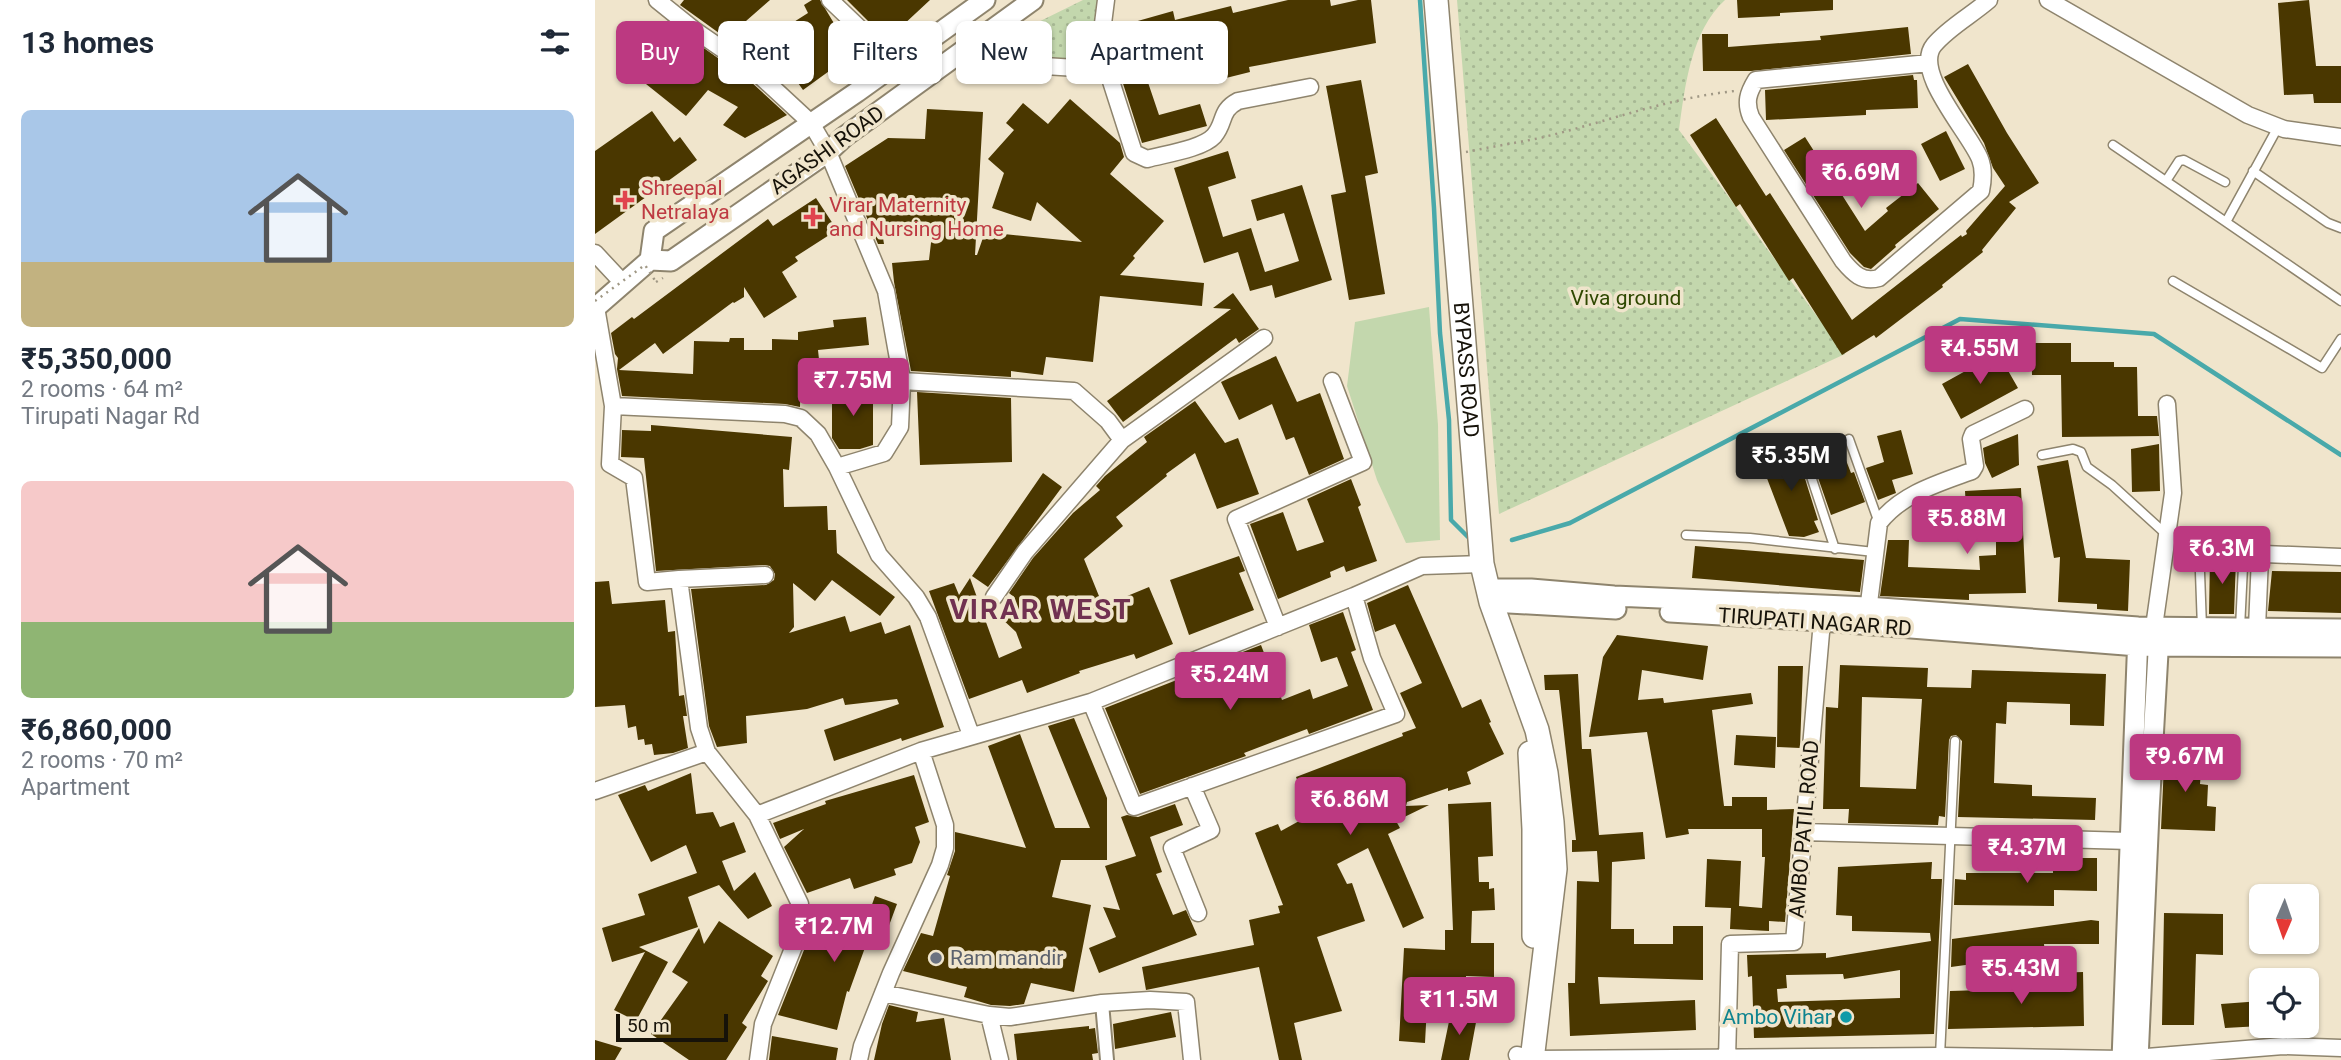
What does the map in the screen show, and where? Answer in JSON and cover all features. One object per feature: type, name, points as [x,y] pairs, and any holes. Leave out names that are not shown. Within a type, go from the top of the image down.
[{"type":"main road","name":"BYPASS ROAD","points":[[1436,0],[1482,564],[1490,595],[1537,730],[1546,773],[1555,869],[1524,1058]]},
{"type":"main road","points":[[1524,1058],[1535,898],[1530,753],[1537,730]]},
{"type":"street","points":[[657,0],[693,29],[757,73],[811,123],[828,152],[886,291],[902,381],[900,427],[884,453],[837,467]]},
{"type":"street","points":[[830,0],[852,21]]},
{"type":"street","points":[[984,0],[1001,21]]},
{"type":"street","name":"AGASHI ROAD","points":[[942,30],[984,0]]},
{"type":"street","name":"AGASHI ROAD","points":[[1003,21],[1033,0]]},
{"type":"street","points":[[1103,21],[1106,0]]},
{"type":"street","points":[[1929,63],[1756,80],[1750,90],[1747,106],[1751,117],[1843,261],[1858,277],[1872,280],[1879,278],[1981,191],[1981,160],[1937,88],[1929,63],[1933,46],[1989,0]]},
{"type":"street","points":[[2048,0],[2248,115],[2277,127],[2341,137]]},
{"type":"street","name":"AGASHI ROAD","points":[[650,260],[671,261],[828,152],[844,137],[956,55]]},
{"type":"street","name":"AGASHI ROAD","points":[[595,305],[650,260],[654,231],[866,84]]},
{"type":"street","points":[[1113,84],[1134,153],[1147,159],[1203,144],[1218,130],[1229,106],[1238,101],[1310,88]]},
{"type":"street","points":[[595,253],[623,283]]},
{"type":"street","points":[[595,305],[613,406],[610,464],[634,478],[647,582],[765,575]]},
{"type":"street","points":[[994,597],[1025,552],[1122,440],[1264,338]]},
{"type":"street","points":[[902,381],[1074,391],[1108,421],[1122,440]]},
{"type":"street","points":[[1278,627],[1236,519],[1363,462],[1332,381]]},
{"type":"street","points":[[2137,892],[2130,841],[2150,635],[2173,493],[2167,404]]},
{"type":"street","points":[[613,406],[785,414],[801,418],[818,434],[837,467],[879,555],[916,597],[928,617],[971,735]]},
{"type":"street","points":[[1490,595],[1531,589],[1867,616],[1879,523],[1888,511],[1924,489],[1972,471],[1975,466],[1971,439],[1973,434],[2025,409]]},
{"type":"street","points":[[2248,628],[2260,557],[2264,554],[2341,557]]},
{"type":"street","points":[[757,815],[921,751],[1091,702],[1422,566],[1482,564]]},
{"type":"street","points":[[679,579],[699,728],[707,752],[757,815],[800,904],[800,931],[763,1024],[758,1060]]},
{"type":"street","name":"TIRUPATI NAGAR RD","points":[[1490,595],[1822,621],[1867,616],[2150,635]]},
{"type":"street","points":[[1091,702],[1133,807],[1396,714],[1372,658],[1354,596]]},
{"type":"street","name":"AMBO PATIL ROAD","points":[[1727,1059],[1730,944],[1794,942],[1822,621]]},
{"type":"street","points":[[2150,635],[2202,628],[2341,629]]},
{"type":"street","points":[[2150,635],[2341,647]]},
{"type":"street","points":[[2130,1059],[2150,635]]},
{"type":"street","points":[[859,1060],[883,993],[940,865],[944,848],[945,825],[921,751]]},
{"type":"street","points":[[595,791],[707,752]]},
{"type":"street","points":[[1192,786],[1211,830],[1172,849],[1198,913]]},
{"type":"street","points":[[1803,832],[2130,841]]},
{"type":"street","points":[[883,993],[989,1015],[1030,1015],[1102,1003],[1150,1000],[1185,1002],[1192,1060]]},
{"type":"street","points":[[1102,1003],[1107,1060]]},
{"type":"street","points":[[989,1015],[1000,1060]]},
{"type":"street","points":[[1524,1058],[1940,1056],[2130,1059],[2283,1046],[2341,1048]]},
{"type":"lane","points":[[2226,222],[2277,127]]},
{"type":"lane","points":[[2113,145],[2341,301]]},
{"type":"lane","points":[[2166,181],[2179,161],[2185,160],[2225,182]]},
{"type":"lane","points":[[2253,171],[2327,223],[2341,228]]},
{"type":"lane","points":[[2173,281],[2322,368],[2341,338]]},
{"type":"lane","points":[[1849,439],[1879,523]]},
{"type":"lane","points":[[1802,449],[1835,549]]},
{"type":"lane","points":[[2042,455],[2073,449],[2081,452],[2087,467],[2112,485],[2167,535]]},
{"type":"lane","points":[[1686,535],[1750,538],[1874,552]]},
{"type":"lane","points":[[2202,628],[2199,545],[2205,541],[2238,540],[2244,546],[2248,628]]},
{"type":"lane","points":[[1940,1056],[1955,741]]},
{"type":"path","points":[[1448,156],[1541,137],[1689,98],[1750,90]]},
{"type":"path","points":[[595,305],[645,265],[656,282]]},
{"type":"green space","points":[[1083,0],[1103,0],[1100,21],[1066,21],[1066,63],[1052,62],[1052,21],[1041,21]]},
{"type":"green space","name":"Viva ground","points":[[1457,0],[1725,0],[1704,27],[1697,43],[1687,78],[1679,130],[1845,354],[1499,514]]},
{"type":"green space","points":[[1429,307],[1438,425],[1440,540],[1406,543],[1377,480],[1347,386],[1355,322]]},
{"type":"building","points":[[684,0],[770,0],[746,21],[718,21],[718,32],[680,5]]},
{"type":"building","points":[[812,0],[820,0],[833,21],[828,21],[828,72],[814,82],[814,21],[795,21],[808,13],[804,5]]},
{"type":"building","points":[[847,0],[930,0],[907,21],[868,21]]},
{"type":"building","points":[[1288,0],[1330,0],[1331,6],[1371,0],[1376,43],[1249,67],[1250,72],[1228,78],[1228,21],[1138,21],[1173,11],[1175,20],[1231,6],[1233,13]]},
{"type":"building","points":[[1737,0],[1833,0],[1833,10],[1738,18]]},
{"type":"building","points":[[2309,0],[2316,66],[2341,66],[2341,103],[2314,103],[2313,94],[2284,95],[2278,3]]},
{"type":"building","points":[[1908,27],[1911,54],[1751,71],[1703,71],[1702,34],[1728,34],[1728,47],[1821,40],[1820,36]]},
{"type":"building","points":[[704,48],[718,58],[718,84],[753,84],[787,115],[745,138],[723,125],[738,107],[708,90],[686,116],[646,84],[704,84]]},
{"type":"building","points":[[1968,64],[2039,183],[2009,202],[2016,208],[1983,252],[1942,285],[1943,287],[1876,338],[1874,335],[1842,355],[1793,278],[1789,281],[1740,204],[1736,207],[1690,135],[1716,118],[1766,196],[1770,193],[1852,320],[1961,235],[1962,237],[1967,234],[1966,231],[2005,186],[1993,168],[1984,143],[1944,77]]},
{"type":"building","points":[[1913,75],[1914,80],[1917,80],[1918,108],[1866,110],[1866,115],[1766,120],[1765,90]]},
{"type":"building","points":[[1361,80],[1378,173],[1365,176],[1385,294],[1349,300],[1331,195],[1346,192],[1326,86]]},
{"type":"building","points":[[799,84],[811,84],[803,90]]},
{"type":"building","points":[[1123,84],[1149,84],[1159,115],[1200,104],[1207,126],[1142,143]]},
{"type":"building","points":[[1070,99],[1120,143],[1124,157],[1110,174],[1164,221],[1120,275],[1204,283],[1202,306],[1100,296],[1093,362],[1046,357],[1043,375],[1011,371],[1011,377],[911,371],[892,263],[929,260],[932,234],[883,238],[884,244],[878,244],[845,166],[888,138],[925,139],[927,109],[983,112],[975,255],[985,232],[1082,242],[1037,202],[1031,221],[992,208],[1004,173],[988,159],[1014,130],[1006,123],[1023,103],[1048,124]]},
{"type":"building","points":[[652,111],[674,142],[680,137],[697,160],[595,234],[595,151]]},
{"type":"building","points":[[1946,131],[1965,169],[1940,181],[1921,144]]},
{"type":"building","points":[[1805,137],[1865,231],[1888,211],[1886,208],[1918,183],[1939,209],[1895,245],[1896,247],[1871,269],[1864,267],[1850,253],[1784,150]]},
{"type":"building","points":[[1228,151],[1236,178],[1208,187],[1223,237],[1251,228],[1265,272],[1299,261],[1284,213],[1257,221],[1251,200],[1302,185],[1332,280],[1275,298],[1272,285],[1250,291],[1238,252],[1204,263],[1174,168]]},
{"type":"building","points":[[816,198],[837,230],[795,257],[798,261],[782,272],[797,297],[764,318],[744,287],[744,297],[733,302],[663,354],[655,343],[619,370],[693,374],[694,341],[729,342],[730,338],[744,338],[744,350],[772,350],[772,339],[798,340],[798,332],[834,327],[833,320],[866,317],[869,345],[818,350],[820,369],[801,371],[800,407],[622,396],[617,369],[618,358],[611,333],[632,317],[634,319],[768,219],[773,226]]},
{"type":"building","points":[[1233,293],[1259,329],[1239,343],[1236,338],[1123,422],[1107,401],[1231,309],[1213,308]]},
{"type":"building","points":[[2031,343],[2071,343],[2071,362],[2114,362],[2114,367],[2137,367],[2138,416],[2157,416],[2159,436],[2062,437],[2061,375],[2032,375]]},
{"type":"building","points":[[1998,353],[2018,388],[1961,419],[1942,384]]},
{"type":"building","points":[[1276,356],[1297,402],[1320,393],[1344,459],[1309,475],[1294,437],[1286,440],[1272,404],[1239,420],[1221,382]]},
{"type":"building","points":[[832,388],[873,388],[873,445],[860,449],[839,449],[832,438]]},
{"type":"building","points":[[917,392],[1011,398],[1012,462],[920,465]]},
{"type":"building","points":[[1195,401],[1225,443],[1238,438],[1259,494],[1217,509],[1195,453],[1116,517],[1123,526],[1084,559],[1103,606],[1149,587],[1173,644],[1136,659],[1134,654],[1079,671],[1080,673],[1027,693],[1022,680],[969,699],[929,591],[954,583],[959,595],[970,578],[999,658],[1022,648],[1016,632],[999,616],[1015,598],[1009,593],[1033,558],[1073,513],[1100,490],[1096,486],[1105,476],[1147,442],[1144,437]]},
{"type":"building","points":[[651,425],[792,437],[789,470],[783,469],[784,507],[827,506],[828,530],[836,530],[837,553],[895,597],[880,616],[832,580],[815,601],[793,583],[794,627],[789,633],[845,616],[850,632],[881,622],[885,634],[910,625],[944,727],[902,741],[901,738],[834,761],[824,730],[899,704],[897,699],[845,705],[843,698],[807,709],[746,716],[747,743],[717,747],[709,726],[691,589],[766,585],[774,580],[775,574],[770,566],[765,565],[656,571],[644,458],[621,457],[622,430],[651,431]]},
{"type":"building","points":[[1901,430],[1913,474],[1892,480],[1896,493],[1878,500],[1866,468],[1884,462],[1877,436]]},
{"type":"building","points":[[2018,434],[2019,465],[1992,478],[1985,463],[1983,448]]},
{"type":"building","points":[[1838,440],[1865,502],[1831,515],[1807,446],[1821,441],[1822,446]]},
{"type":"building","points":[[2159,444],[2160,491],[2132,492],[2131,449]]},
{"type":"building","points":[[1787,450],[1788,453],[1796,450],[1818,520],[1814,521],[1819,532],[1804,537],[1789,536],[1760,460]]},
{"type":"building","points":[[2068,460],[2086,558],[2130,560],[2128,611],[2097,609],[2097,604],[2058,602],[2060,557],[2054,558],[2037,466]]},
{"type":"building","points":[[1043,473],[1062,487],[988,587],[972,576]]},
{"type":"building","points":[[1351,479],[1377,561],[1346,572],[1344,566],[1330,572],[1331,577],[1278,599],[1250,524],[1283,512],[1297,551],[1324,542],[1307,499]]},
{"type":"building","points":[[2021,488],[2026,593],[1969,594],[1969,600],[1880,596],[1888,540],[1909,540],[1908,567],[1980,570],[1979,556],[1996,555],[1996,525],[1967,527],[1965,491]]},
{"type":"building","points":[[1695,546],[1864,560],[1860,592],[1692,578]]},
{"type":"building","points":[[1239,556],[1245,571],[1239,573],[1254,610],[1189,635],[1170,580]]},
{"type":"building","points":[[2210,558],[2236,559],[2234,614],[2209,614]]},
{"type":"building","points":[[2272,571],[2341,572],[2341,613],[2268,611]]},
{"type":"building","points":[[609,581],[612,604],[665,600],[668,632],[675,631],[679,696],[684,695],[687,716],[683,716],[688,748],[654,755],[652,744],[645,745],[644,739],[638,740],[636,726],[628,728],[625,705],[595,707],[595,582]]},
{"type":"building","points":[[1408,585],[1462,708],[1481,699],[1504,754],[1467,772],[1471,784],[1448,791],[1448,788],[1407,802],[1406,806],[1429,805],[1396,821],[1400,828],[1388,834],[1424,918],[1403,928],[1368,848],[1337,864],[1347,884],[1352,883],[1365,921],[1317,937],[1342,1011],[1294,1023],[1302,1060],[1279,1060],[1259,967],[1146,990],[1142,967],[1254,945],[1249,920],[1280,913],[1278,906],[1283,905],[1255,833],[1278,824],[1281,831],[1310,815],[1296,777],[1403,736],[1402,733],[1416,728],[1400,693],[1422,683],[1395,624],[1375,632],[1367,603]]},
{"type":"building","points":[[1343,612],[1356,650],[1351,652],[1373,710],[1309,734],[1307,729],[1244,753],[1246,756],[1140,794],[1105,708],[1261,645],[1282,700],[1310,689],[1313,699],[1348,686],[1337,657],[1321,662],[1309,625]]},
{"type":"building","points":[[1617,635],[1708,646],[1703,680],[1642,670],[1638,700],[1663,698],[1664,703],[1751,693],[1753,704],[1712,710],[1724,806],[1732,806],[1732,797],[1767,797],[1767,810],[1794,809],[1785,922],[1769,921],[1769,931],[1730,929],[1731,908],[1705,907],[1707,859],[1741,861],[1739,906],[1762,908],[1765,857],[1762,857],[1762,829],[1688,829],[1689,834],[1666,838],[1647,732],[1589,737],[1603,657]]},
{"type":"building","points":[[1840,665],[1928,668],[1927,687],[1971,688],[1972,670],[2106,674],[2104,726],[2070,725],[2070,704],[2007,702],[2006,724],[1996,723],[1994,783],[2032,785],[2032,796],[2096,798],[2095,820],[1958,817],[1962,741],[1956,735],[1949,740],[1945,817],[1939,816],[1938,825],[1848,823],[1849,809],[1823,809],[1826,707],[1838,708]],"holes":[[[1862,697],[1922,699],[1916,789],[1860,787]]]},
{"type":"building","points":[[1778,666],[1803,666],[1800,748],[1777,747]]},
{"type":"building","points":[[1578,674],[1582,749],[1591,749],[1599,835],[1643,832],[1645,859],[1612,862],[1611,929],[1634,929],[1634,944],[1673,944],[1673,926],[1703,926],[1703,980],[1598,977],[1600,1004],[1695,1000],[1696,1030],[1570,1036],[1568,983],[1575,983],[1577,881],[1599,882],[1597,851],[1572,852],[1572,840],[1576,840],[1559,690],[1545,690],[1544,675]]},
{"type":"building","points":[[1074,718],[1107,798],[1107,860],[1061,860],[1052,897],[1091,905],[1074,992],[1031,983],[1024,1004],[991,1005],[964,997],[967,987],[903,971],[921,933],[933,936],[950,876],[947,875],[955,851],[955,832],[1026,848],[988,746],[1020,734],[1055,828],[1090,828],[1048,726]]},
{"type":"building","points":[[1736,735],[1776,737],[1775,768],[1734,765]]},
{"type":"building","points":[[2165,744],[2192,746],[2191,771],[2201,771],[2200,784],[2208,785],[2207,806],[2216,807],[2215,831],[2161,829]]},
{"type":"building","points":[[691,773],[696,814],[713,812],[720,827],[734,822],[746,852],[722,861],[734,891],[755,872],[772,906],[748,919],[719,885],[688,897],[698,927],[639,947],[668,962],[636,1021],[614,1010],[645,952],[612,962],[602,928],[645,915],[638,894],[697,873],[686,845],[651,862],[618,795],[645,785],[648,791]]},
{"type":"building","points":[[914,775],[929,822],[915,827],[920,842],[912,863],[894,869],[896,875],[854,889],[850,878],[807,893],[784,847],[804,829],[780,839],[773,823],[826,804],[825,801]]},
{"type":"building","points":[[1491,802],[1493,856],[1478,857],[1479,882],[1489,882],[1489,889],[1494,888],[1495,910],[1472,911],[1471,943],[1494,943],[1494,977],[1466,976],[1466,987],[1428,987],[1425,1043],[1399,1041],[1404,948],[1445,950],[1445,930],[1453,930],[1448,804]]},
{"type":"building","points":[[1175,804],[1183,825],[1150,837],[1162,872],[1156,874],[1173,915],[1186,910],[1197,935],[1099,973],[1089,948],[1116,937],[1103,907],[1120,910],[1105,866],[1136,856],[1121,817],[1138,817]]},
{"type":"building","points":[[2053,858],[2097,858],[2097,891],[2054,890],[2054,906],[1954,905],[1955,879],[1966,880],[1966,873],[2053,873]]},
{"type":"building","points":[[1932,862],[1931,879],[1942,879],[1934,1034],[1754,1038],[1752,976],[1748,977],[1747,955],[1826,953],[1826,958],[1931,941],[1930,933],[1852,931],[1852,916],[1836,915],[1838,867]],"holes":[[[1900,970],[1900,998],[1778,1002],[1777,989],[1787,988],[1786,975],[1843,974],[1844,979]]]},
{"type":"building","points":[[875,896],[897,904],[881,947],[867,942],[849,992],[847,991],[837,1030],[778,1015],[810,935],[822,939],[835,904],[868,916]]},
{"type":"building","points":[[2164,913],[2223,914],[2223,955],[2196,954],[2194,1025],[2162,1025]]},
{"type":"building","points":[[719,921],[773,956],[761,976],[768,981],[742,1023],[747,1027],[726,1060],[689,1060],[651,1034],[688,982],[672,972],[699,928],[704,944]]},
{"type":"building","points":[[2099,921],[2099,944],[2044,944],[2045,954],[1951,967],[1952,939]]},
{"type":"building","points":[[2083,972],[2084,1026],[1948,1029],[1950,991],[2054,988],[2054,973]]},
{"type":"building","points":[[2249,1002],[2249,1027],[2225,1028],[2221,1004]]},
{"type":"building","points":[[889,1005],[918,1012],[916,1022],[944,1018],[951,1060],[874,1060]]},
{"type":"building","points":[[1171,1012],[1176,1037],[1115,1049],[1113,1024]]},
{"type":"building","points":[[1451,1012],[1477,1017],[1469,1060],[1441,1060]]},
{"type":"building","points":[[1089,1026],[1089,1029],[1095,1028],[1098,1053],[1092,1054],[1093,1060],[1017,1060],[1014,1034]]},
{"type":"building","points":[[772,1036],[838,1048],[836,1060],[769,1060]]},
{"type":"building","points":[[595,1040],[622,1048],[615,1060],[595,1060]]},
{"type":"waterway","points":[[1420,0],[1440,333],[1449,420],[1451,520],[1468,537]]},
{"type":"waterway","points":[[1512,540],[1570,523],[1960,319],[2154,334],[2341,455]]},
{"type":"place","name":"Shreepal Netralaya","points":[[625,200]]},
{"type":"place","name":"Virar Maternity and Nursing Home","points":[[813,217]]},
{"type":"place","name":"Ram mandir","points":[[936,958]]},
{"type":"place","name":"Ambo Vihar","points":[[1846,1017]]},
{"type":"district","name":"VIRAR WEST","points":[[1041,609]]}]
